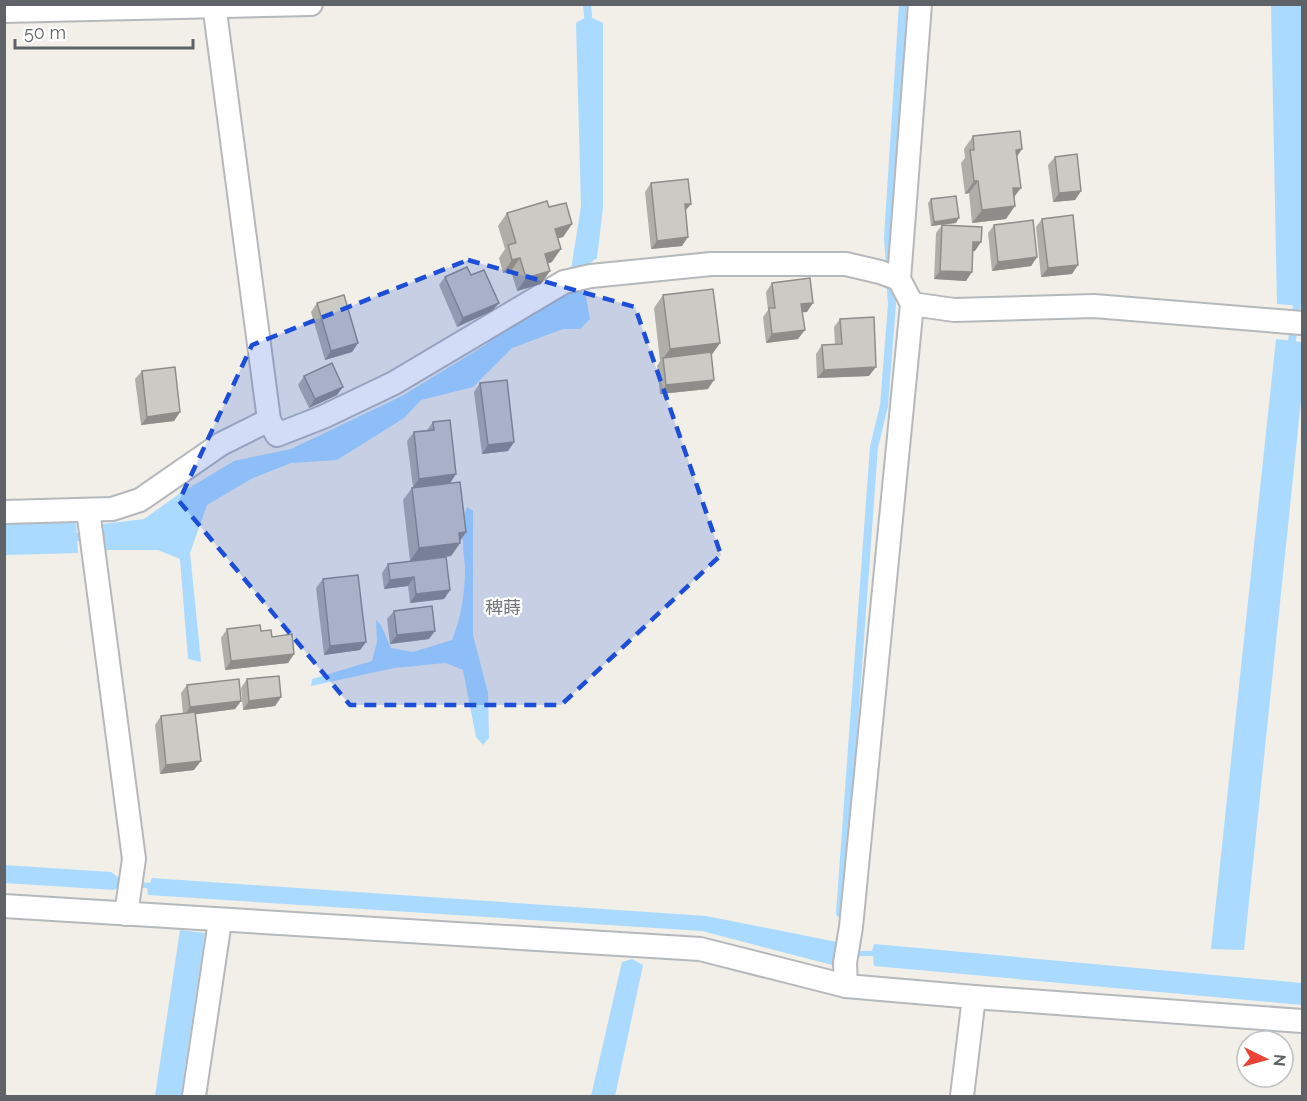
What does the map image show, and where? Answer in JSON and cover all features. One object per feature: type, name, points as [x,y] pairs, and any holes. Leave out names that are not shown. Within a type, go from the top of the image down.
[{"type":"street","points":[[4,11],[311,4]]},
{"type":"street","points":[[890,275],[920,4]]},
{"type":"street","points":[[214,5],[269,420],[277,435],[323,417],[394,382],[564,282],[591,276],[711,264],[846,264],[890,275],[912,304],[846,975]]},
{"type":"street","points":[[912,304],[954,310],[1094,306],[1296,323]]},
{"type":"street","points":[[4,512],[89,518],[140,500],[221,444],[269,420]]},
{"type":"street","points":[[89,518],[134,859],[128,905]]},
{"type":"street","points":[[4,906],[128,905],[219,921],[700,949],[974,998],[1302,1021]]},
{"type":"street","points":[[195,1096],[219,921]]},
{"type":"street","points":[[962,1096],[974,998]]},
{"type":"highlighted area","points":[[468,260],[635,307],[721,555],[561,705],[350,705],[179,501],[252,345]]},
{"type":"water","points":[[1271,5],[1302,5],[1302,306],[1277,304]]},
{"type":"water","points":[[588,16],[603,23],[603,208],[597,258],[581,269],[590,319],[580,329],[563,329],[512,348],[473,387],[421,400],[404,418],[337,460],[291,463],[251,479],[207,505],[190,553],[201,662],[188,659],[180,559],[158,550],[106,550],[103,524],[144,519],[179,494],[234,461],[291,449],[402,396],[485,345],[513,322],[574,290],[571,270],[581,206],[576,23]]},
{"type":"water","points":[[1276,339],[1302,342],[1302,391],[1244,950],[1211,949]]},
{"type":"water","points":[[467,507],[473,511],[473,635],[488,693],[489,738],[483,745],[476,737],[463,670],[446,663],[394,668],[311,686],[312,679],[372,661],[377,642],[376,620],[381,625],[391,648],[413,652],[452,640],[463,596],[465,569],[463,530]]},
{"type":"water","points":[[76,521],[78,553],[5,555],[4,523]]},
{"type":"water","points":[[4,865],[111,872],[122,880],[150,883],[152,878],[706,916],[837,942],[837,951],[872,951],[874,944],[1302,983],[1302,1005],[874,966],[873,956],[837,956],[832,965],[702,931],[148,895],[147,888],[122,886],[114,890],[5,883]]},
{"type":"water","points":[[180,930],[205,933],[181,1096],[155,1096]]},
{"type":"water","points":[[632,959],[643,965],[615,1096],[591,1096],[622,962]]},
{"type":"building","points":[[1020,131],[1022,149],[1016,150],[1021,188],[1013,188],[1015,206],[982,210],[978,181],[974,181],[970,150],[974,150],[973,136]]},
{"type":"building","points":[[1077,154],[1081,191],[1059,193],[1055,157]]},
{"type":"building","points":[[688,179],[691,204],[685,204],[688,237],[657,241],[651,183]]},
{"type":"building","points":[[956,196],[959,218],[934,222],[931,199]]},
{"type":"building","points":[[547,201],[549,207],[566,203],[572,224],[555,229],[561,249],[545,254],[550,271],[526,278],[520,258],[512,260],[508,245],[516,243],[507,213]]},
{"type":"building","points":[[1073,215],[1078,265],[1048,268],[1042,219]]},
{"type":"building","points":[[1033,220],[1037,257],[998,262],[994,225]]},
{"type":"building","points":[[942,225],[982,227],[981,242],[973,242],[972,272],[940,271]]},
{"type":"building","points":[[467,267],[471,275],[484,270],[499,303],[463,318],[445,277]]},
{"type":"building","points":[[810,278],[813,303],[801,304],[805,330],[772,334],[769,308],[775,308],[772,283]]},
{"type":"building","points":[[713,289],[720,343],[670,349],[663,295]]},
{"type":"building","points":[[344,295],[358,343],[331,351],[317,303]]},
{"type":"building","points":[[874,317],[876,367],[824,370],[822,345],[842,344],[840,319]]},
{"type":"building","points":[[711,352],[714,380],[666,385],[663,358]]},
{"type":"building","points":[[332,363],[343,387],[315,399],[304,376]]},
{"type":"building","points":[[175,367],[180,412],[147,417],[142,371]]},
{"type":"building","points":[[507,380],[514,442],[488,445],[480,383]]},
{"type":"building","points":[[450,420],[456,474],[419,479],[414,432],[434,430],[433,422]]},
{"type":"building","points":[[460,482],[466,532],[459,533],[460,543],[419,548],[412,488]]},
{"type":"building","points":[[446,557],[450,590],[416,594],[414,577],[390,580],[388,564]]},
{"type":"building","points":[[358,575],[366,642],[330,646],[323,579]]},
{"type":"building","points":[[432,606],[435,631],[397,635],[394,611]]},
{"type":"building","points":[[260,625],[261,631],[271,630],[272,637],[292,634],[294,654],[231,661],[227,629]]},
{"type":"building","points":[[279,676],[281,697],[249,701],[247,679]]},
{"type":"building","points":[[239,679],[241,701],[190,707],[187,685]]},
{"type":"building","points":[[195,712],[201,761],[166,765],[161,716]]},
{"type":"waterway","points":[[587,4],[588,16]]},
{"type":"waterway","points":[[890,266],[888,238],[903,4]]},
{"type":"waterway","points":[[840,913],[874,447],[884,406],[892,304],[890,278]]},
{"type":"waterway","points":[[1292,341],[1297,305]]},
{"type":"waterway","points":[[77,537],[105,538]]},
{"type":"district","name":"稗蒔","points":[[503,608]]}]
